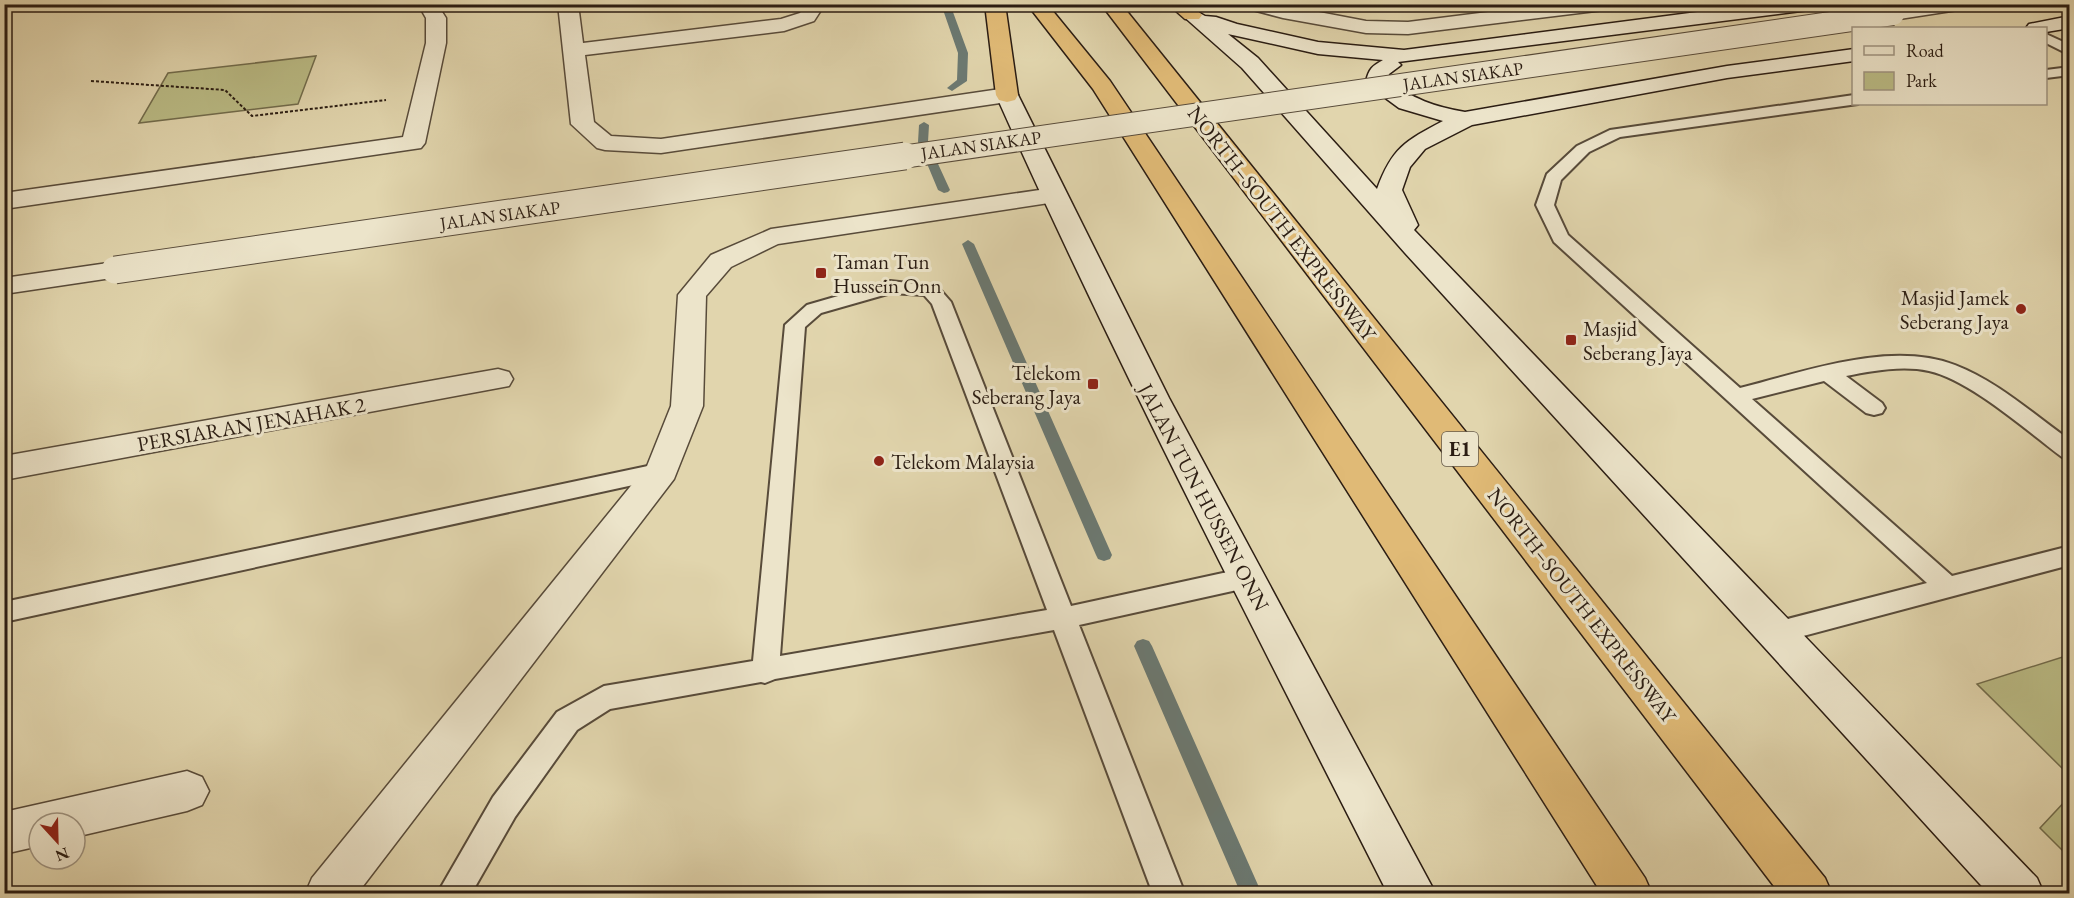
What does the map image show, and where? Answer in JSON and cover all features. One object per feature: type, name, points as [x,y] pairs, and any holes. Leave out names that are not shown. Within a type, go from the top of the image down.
[{"type":"highway","points":[[995,4],[1008,95]]},
{"type":"highway","points":[[1036,4],[1102,86],[1629,894]]},
{"type":"highway","name":"NORTH–SOUTH EXPRESSWAY","points":[[1110,4],[1809,894]]},
{"type":"street","points":[[4,6],[18,4]]},
{"type":"street","points":[[4,201],[413,143],[436,43],[436,18],[427,4]]},
{"type":"street","points":[[568,4],[583,124],[605,143],[661,146],[1008,95]]},
{"type":"street","points":[[1252,4],[1366,27],[1408,28],[1604,4]]},
{"type":"street","points":[[1184,10],[1231,29],[1318,48],[1404,56],[1809,4]]},
{"type":"street","name":"JALAN SIAKAP","points":[[4,286],[1958,4]]},
{"type":"street","points":[[1184,10],[1250,63],[1415,247],[2021,894]]},
{"type":"street","points":[[573,50],[784,25],[812,11]]},
{"type":"street","points":[[2042,27],[2070,22]]},
{"type":"street","points":[[1415,247],[1389,190],[1398,165],[1417,144],[1465,119],[1727,72],[1852,55]]},
{"type":"street","points":[[1404,56],[1379,71],[1377,81],[1401,102],[1421,110],[1465,119]]},
{"type":"street","name":"JALAN TUN HUSSEN ONN","points":[[1008,95],[1053,196],[1163,421],[1413,894]]},
{"type":"street","points":[[328,894],[662,471],[687,406],[692,295],[721,261],[771,237],[1053,196]]},
{"type":"street","name":"PERSIARAN JENAHAK 2","points":[[4,468],[498,379]]},
{"type":"street","points":[[87,814],[187,791]]},
{"type":"street","points":[[4,833],[27,828]]},
{"type":"lane","points":[[2047,39],[2070,51]]},
{"type":"lane","points":[[2047,74],[2070,71]]},
{"type":"lane","points":[[1852,100],[1616,133],[1583,149],[1553,178],[1545,205],[1560,238],[1949,588]]},
{"type":"lane","points":[[765,672],[795,325],[814,309],[890,287],[930,290],[941,302],[1169,894]]},
{"type":"lane","points":[[1735,396],[1896,361],[1934,364],[1969,381],[2070,451]]},
{"type":"lane","points":[[1830,375],[1874,408]]},
{"type":"lane","points":[[4,612],[662,471]]},
{"type":"lane","points":[[1777,632],[2070,555]]},
{"type":"lane","points":[[453,894],[504,807],[567,721],[604,698],[765,672],[1096,612],[1246,578]]},
{"type":"path","points":[[91,81],[225,90],[252,116],[425,96]]},
{"type":"green space","points":[[316,56],[298,104],[139,123],[168,73]]},
{"type":"green space","points":[[2070,655],[2069,775],[1977,684]]},
{"type":"green space","points":[[2069,797],[2069,857],[2040,828]]},
{"type":"waterway","points":[[945,4],[963,53],[962,81],[952,88]]},
{"type":"waterway","points":[[924,125],[923,142],[944,190]]},
{"type":"waterway","points":[[968,244],[1104,555]]},
{"type":"waterway","points":[[1143,646],[1252,894]]},
{"type":"place","name":"Taman Tun Hussein Onn","points":[[821,273]]},
{"type":"place","name":"Masjid Jamek Seberang Jaya","points":[[2021,309]]},
{"type":"place","name":"Masjid Seberang Jaya","points":[[1571,340]]},
{"type":"place","name":"Telekom Seberang Jaya","points":[[1093,384]]},
{"type":"place","name":"Telekom Malaysia","points":[[879,461]]}]
